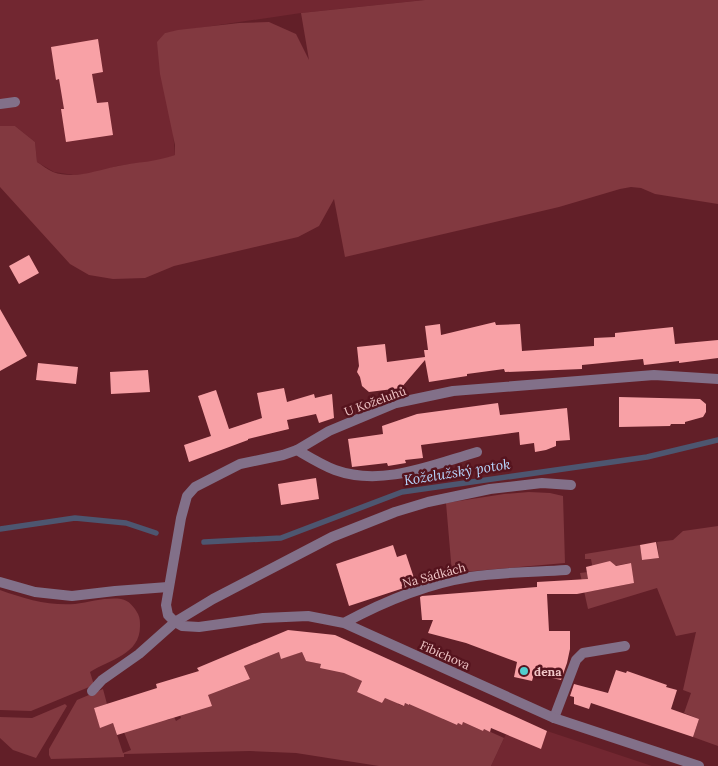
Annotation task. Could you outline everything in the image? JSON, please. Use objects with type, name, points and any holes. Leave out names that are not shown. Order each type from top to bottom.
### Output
[{"type":"street","points":[[0,104],[15,102]]},
{"type":"street","name":"U Koželuhů","points":[[175,622],[168,615],[167,610],[168,587],[187,496],[195,487],[240,464],[283,455],[297,450],[329,431],[396,403],[453,391],[654,376],[718,379]]},
{"type":"street","points":[[297,450],[334,470],[375,477],[402,474],[477,452]]},
{"type":"street","points":[[92,691],[102,680],[139,654],[175,622],[213,599],[318,544],[395,512],[428,502],[490,489],[542,483],[571,486]]},
{"type":"street","name":"Na Sádkách","points":[[344,623],[377,605],[406,594],[452,581],[471,577],[566,570]]},
{"type":"street","points":[[0,582],[35,592],[72,596],[168,587]]},
{"type":"street","name":"Fibichova","points":[[175,622],[182,626],[199,627],[263,618],[308,616],[344,623],[554,718],[678,763],[698,766]]},
{"type":"street","points":[[554,718],[576,660],[583,653],[625,646]]},
{"type":"shaded area","points":[[0,0],[425,0],[301,13],[165,33],[175,155],[163,160],[117,166],[96,173],[74,175],[54,172],[37,162],[35,142],[15,126],[0,126]]},
{"type":"shaded area","points":[[425,0],[718,0],[718,204],[655,194],[641,188],[631,187],[559,207],[345,257],[334,199],[319,226],[298,237],[174,266],[145,278],[113,279],[89,275],[70,264],[0,187],[0,126],[15,126],[35,142],[37,162],[51,171],[61,174],[86,174],[175,155],[175,145],[160,74],[157,42],[165,33],[239,23],[269,22],[296,34],[309,60],[301,13]]},
{"type":"shaded area","points":[[529,492],[563,496],[565,563],[452,573],[446,503]]},
{"type":"shaded area","points":[[718,526],[718,746],[693,737],[699,719],[684,713],[691,693],[683,690],[696,632],[676,636],[657,588],[588,609],[580,573],[588,572],[592,591],[634,583],[630,563],[614,566],[610,561],[593,570],[591,559],[585,559],[585,554],[640,545],[642,560],[659,558],[657,542],[673,540],[683,531]]},
{"type":"shaded area","points":[[0,590],[28,599],[56,604],[75,604],[110,599],[124,600],[135,609],[139,616],[139,636],[129,650],[90,672],[94,685],[31,711],[0,710]]},
{"type":"shaded area","points":[[279,652],[282,658],[302,652],[306,661],[331,666],[362,681],[357,692],[382,703],[386,695],[399,700],[398,704],[403,706],[405,703],[409,705],[410,702],[432,714],[443,716],[443,719],[457,725],[463,722],[504,738],[491,766],[379,766],[296,753],[250,751],[124,754],[124,757],[51,759],[49,755],[49,749],[77,700],[103,689],[107,704],[94,708],[100,727],[113,723],[123,753],[131,750],[120,722],[168,720],[174,717],[176,721],[181,718],[176,702],[227,688],[250,679],[244,666]]},
{"type":"shaded area","points":[[65,704],[67,706],[36,758],[13,750],[0,738],[0,717],[32,718]]},
{"type":"shaded area","points":[[547,731],[652,766],[491,766],[506,734],[541,748]]},
{"type":"building","points":[[98,39],[103,72],[92,74],[97,103],[108,102],[113,135],[66,142],[61,109],[64,109],[59,79],[56,80],[51,47]]},
{"type":"building","points":[[29,255],[39,273],[19,284],[9,266]]},
{"type":"building","points":[[0,309],[27,356],[0,371]]},
{"type":"building","points":[[495,322],[496,325],[520,324],[522,351],[594,346],[594,338],[615,337],[615,333],[673,327],[675,344],[718,340],[718,358],[644,365],[643,359],[582,365],[582,369],[505,372],[504,369],[429,382],[425,360],[401,388],[369,392],[362,386],[357,372],[359,366],[357,347],[385,344],[387,362],[425,357],[424,350],[428,350],[425,326],[440,324],[441,335]]},
{"type":"building","points":[[38,363],[78,367],[76,384],[36,380]]},
{"type":"building","points":[[148,370],[150,392],[111,394],[110,372]]},
{"type":"building","points":[[284,388],[287,402],[314,394],[315,398],[332,394],[334,418],[319,423],[316,414],[287,420],[289,429],[248,439],[189,462],[184,445],[211,436],[198,396],[216,390],[229,429],[262,418],[257,393]]},
{"type":"building","points":[[619,397],[700,399],[706,404],[706,412],[703,417],[685,422],[685,424],[619,427]]},
{"type":"building","points":[[498,403],[500,415],[567,408],[570,440],[556,441],[556,446],[535,452],[534,443],[520,445],[519,432],[421,445],[423,458],[405,460],[406,463],[388,466],[387,463],[352,467],[348,439],[383,434],[382,426],[417,414]]},
{"type":"building","points":[[316,478],[319,499],[281,505],[278,484]]},
{"type":"building","points":[[656,542],[659,558],[642,560],[640,545]]},
{"type":"building","points":[[393,545],[397,557],[406,554],[416,584],[349,606],[336,564]]},
{"type":"building","points":[[610,561],[616,566],[631,563],[634,583],[577,594],[547,594],[549,631],[570,631],[570,649],[561,680],[534,674],[532,681],[514,677],[517,662],[466,643],[428,633],[433,620],[422,620],[420,597],[422,596],[537,587],[537,582],[588,579],[586,567]]},
{"type":"building","points":[[288,630],[335,635],[547,731],[541,749],[491,728],[490,732],[463,722],[462,725],[458,723],[457,725],[409,704],[405,703],[404,706],[385,698],[382,703],[357,692],[362,681],[344,673],[320,668],[321,664],[306,661],[302,652],[281,659],[279,652],[244,666],[250,679],[208,695],[212,706],[117,735],[113,723],[100,728],[94,708],[157,688],[156,684],[199,671],[197,668]]},
{"type":"building","points":[[616,670],[626,673],[627,671],[677,690],[671,709],[699,719],[693,737],[591,703],[589,709],[574,704],[574,697],[570,696],[574,684],[608,693]]},
{"type":"waterway","name":"Koželužský potok","points":[[204,542],[281,538],[402,492],[647,457],[718,440]]},
{"type":"waterway","name":"Koželužský potok","points":[[0,529],[75,518],[126,523],[156,533]]},
{"type":"place","name":"dena","points":[[524,671]]}]
